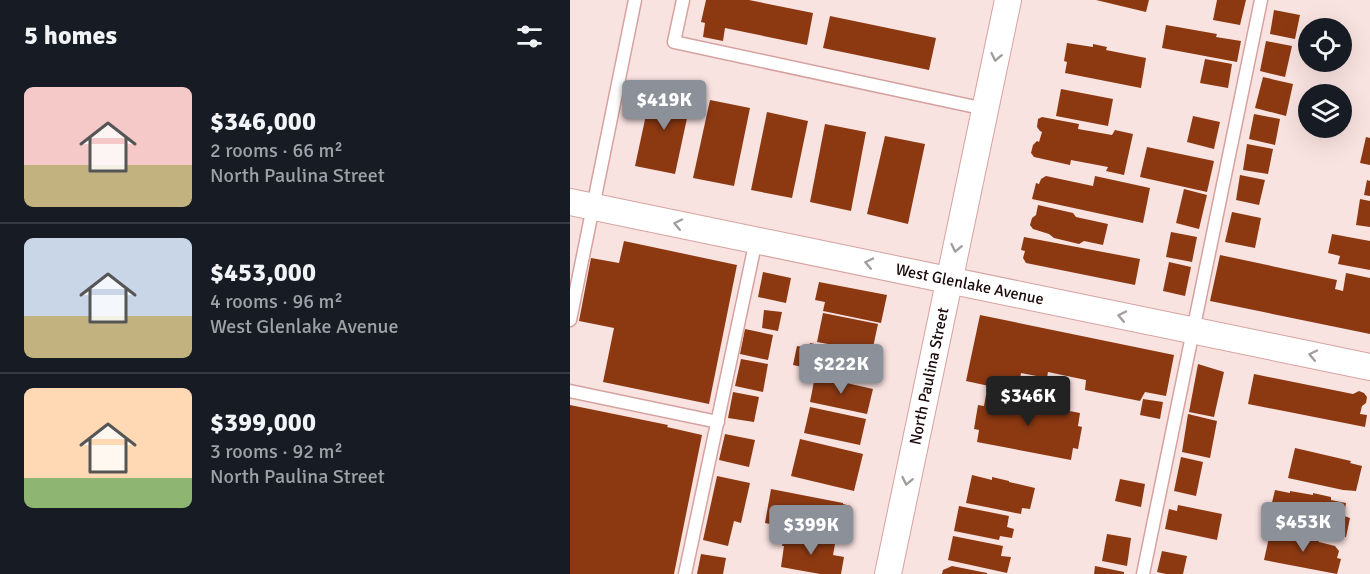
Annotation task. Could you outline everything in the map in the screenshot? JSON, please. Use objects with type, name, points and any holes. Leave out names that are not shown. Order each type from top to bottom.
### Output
[{"type":"street","name":"North Paulina Street","points":[[888,574],[1008,0]]},
{"type":"street","name":"West Glenlake Avenue","points":[[582,204],[1370,367]]},
{"type":"lane","points":[[570,320],[582,204],[636,0]]},
{"type":"lane","points":[[682,0],[674,42],[985,109]]},
{"type":"lane","points":[[1143,574],[1261,0]]},
{"type":"lane","points":[[686,574],[756,240]]},
{"type":"lane","points":[[570,391],[717,422]]},
{"type":"building","points":[[706,0],[749,0],[813,13],[807,45],[725,28],[723,41],[703,37],[705,23],[701,22]]},
{"type":"building","points":[[1096,0],[1149,0],[1146,12]]},
{"type":"building","points":[[1217,0],[1246,0],[1240,25],[1213,20]]},
{"type":"building","points":[[1274,10],[1300,15],[1295,39],[1270,34]]},
{"type":"building","points":[[830,16],[936,38],[929,70],[823,48]]},
{"type":"building","points":[[1166,25],[1217,34],[1216,37],[1241,41],[1237,62],[1162,48]]},
{"type":"building","points":[[1266,41],[1292,46],[1285,77],[1260,71]]},
{"type":"building","points":[[1067,43],[1093,47],[1093,44],[1107,47],[1106,50],[1146,58],[1141,88],[1065,73]]},
{"type":"building","points":[[1205,59],[1232,64],[1228,88],[1200,83]]},
{"type":"building","points":[[1263,77],[1293,84],[1286,116],[1255,108]]},
{"type":"building","points":[[652,87],[692,95],[675,174],[635,166]]},
{"type":"building","points":[[1061,89],[1113,99],[1108,126],[1056,116]]},
{"type":"building","points":[[710,100],[750,108],[734,186],[693,178]]},
{"type":"building","points":[[767,112],[808,121],[792,198],[751,190]]},
{"type":"building","points":[[1254,114],[1280,119],[1275,145],[1249,139]]},
{"type":"building","points":[[1193,116],[1220,122],[1214,149],[1187,142]]},
{"type":"building","points":[[1042,117],[1079,124],[1078,129],[1112,135],[1115,130],[1133,134],[1124,175],[1106,171],[1108,167],[1071,160],[1070,165],[1034,157],[1031,153],[1033,145],[1039,142],[1042,132],[1037,127],[1038,119]]},
{"type":"building","points":[[825,124],[866,132],[851,211],[810,202]]},
{"type":"building","points":[[885,136],[925,144],[908,224],[867,214]]},
{"type":"building","points":[[1366,137],[1370,138],[1370,165],[1360,163]]},
{"type":"building","points":[[1247,144],[1273,149],[1268,174],[1243,170]]},
{"type":"building","points":[[1147,147],[1214,161],[1207,192],[1140,177]]},
{"type":"building","points":[[1240,175],[1265,180],[1259,205],[1236,200]]},
{"type":"building","points":[[1046,176],[1093,186],[1095,176],[1150,188],[1143,223],[1032,199],[1036,183],[1039,184]]},
{"type":"building","points":[[1367,180],[1370,181],[1370,196],[1364,195]]},
{"type":"building","points":[[1184,189],[1207,195],[1199,229],[1176,223]]},
{"type":"building","points":[[1360,199],[1370,201],[1370,227],[1356,225]]},
{"type":"building","points":[[1038,205],[1108,224],[1103,245],[1084,241],[1079,244],[1054,238],[1033,229],[1030,225],[1032,218],[1036,215]]},
{"type":"building","points":[[1232,212],[1261,218],[1255,248],[1225,242]]},
{"type":"building","points":[[1171,232],[1197,237],[1192,262],[1166,257]]},
{"type":"building","points":[[1332,234],[1370,241],[1370,270],[1338,264],[1340,256],[1328,253]]},
{"type":"building","points":[[1024,237],[1140,259],[1135,285],[1026,263],[1023,258],[1025,251],[1021,250]]},
{"type":"building","points":[[624,241],[737,265],[709,404],[603,382],[614,328],[579,321],[591,258],[619,263]]},
{"type":"building","points":[[1220,255],[1337,280],[1335,289],[1343,291],[1346,273],[1370,278],[1370,334],[1210,301]]},
{"type":"building","points":[[1169,262],[1191,267],[1185,296],[1163,291]]},
{"type":"building","points":[[763,272],[791,278],[786,303],[758,297]]},
{"type":"building","points":[[819,282],[887,295],[881,323],[823,311],[825,302],[815,300]]},
{"type":"building","points":[[764,310],[782,312],[778,331],[762,328]]},
{"type":"building","points":[[823,313],[878,324],[872,352],[817,342]]},
{"type":"building","points":[[980,315],[1174,355],[1166,396],[1145,392],[1140,401],[1085,390],[1086,380],[1048,372],[1047,378],[1021,373],[1019,386],[1013,385],[1012,391],[966,381]]},
{"type":"building","points":[[745,329],[773,335],[768,360],[740,354]]},
{"type":"building","points":[[810,343],[875,356],[870,381],[793,365],[797,346],[809,348]]},
{"type":"building","points":[[741,359],[768,364],[763,392],[735,386]]},
{"type":"building","points":[[1198,364],[1224,372],[1214,417],[1189,412]]},
{"type":"building","points":[[1254,374],[1353,394],[1359,391],[1364,393],[1367,397],[1366,403],[1362,406],[1360,414],[1367,415],[1365,427],[1248,404]]},
{"type":"building","points":[[815,376],[873,389],[867,414],[810,402]]},
{"type":"building","points":[[733,392],[759,397],[754,422],[728,418]]},
{"type":"building","points":[[986,395],[1080,413],[1078,426],[1082,427],[1078,449],[1073,448],[1071,460],[977,442],[979,430],[974,429],[978,405],[984,406]]},
{"type":"building","points":[[1143,399],[1163,402],[1160,419],[1140,415]]},
{"type":"building","points":[[570,405],[668,425],[667,427],[702,435],[674,574],[570,574]]},
{"type":"building","points":[[810,407],[866,419],[860,445],[804,433]]},
{"type":"building","points":[[1188,414],[1217,421],[1210,458],[1182,452]]},
{"type":"building","points":[[725,434],[755,440],[749,467],[719,460]]},
{"type":"building","points":[[800,439],[863,454],[854,491],[791,476]]},
{"type":"building","points":[[1295,448],[1351,461],[1350,463],[1362,466],[1356,491],[1288,478]]},
{"type":"building","points":[[1181,457],[1203,462],[1196,496],[1174,491]]},
{"type":"building","points":[[972,475],[992,480],[992,477],[1035,488],[1030,509],[1022,508],[1021,514],[966,503]]},
{"type":"building","points":[[717,476],[750,483],[741,523],[734,521],[728,546],[703,540]]},
{"type":"building","points":[[1120,479],[1145,484],[1141,507],[1115,501]]},
{"type":"building","points":[[771,489],[851,506],[845,539],[765,523]]},
{"type":"building","points":[[1275,490],[1313,495],[1313,493],[1346,503],[1344,516],[1350,518],[1346,537],[1285,523],[1287,514],[1270,511]]},
{"type":"building","points":[[1178,505],[1222,514],[1217,540],[1165,529],[1169,509],[1177,511]]},
{"type":"building","points":[[959,506],[1009,516],[1007,527],[1014,529],[1012,538],[1000,536],[999,540],[954,531]]},
{"type":"building","points":[[1270,533],[1304,540],[1308,537],[1335,546],[1339,551],[1337,558],[1341,559],[1337,574],[1264,560]]},
{"type":"building","points":[[1107,534],[1131,538],[1127,566],[1102,561]]},
{"type":"building","points":[[784,536],[835,544],[833,555],[844,557],[841,574],[820,574],[781,567]]},
{"type":"building","points":[[953,536],[1003,546],[1001,556],[1011,557],[1007,573],[948,560]]},
{"type":"building","points":[[1162,551],[1187,556],[1183,574],[1157,572]]},
{"type":"building","points":[[701,554],[726,558],[723,574],[697,574]]},
{"type":"building","points":[[952,566],[987,574],[942,574],[943,570]]},
{"type":"building","points":[[1095,566],[1124,572],[1124,574],[1094,574]]}]
